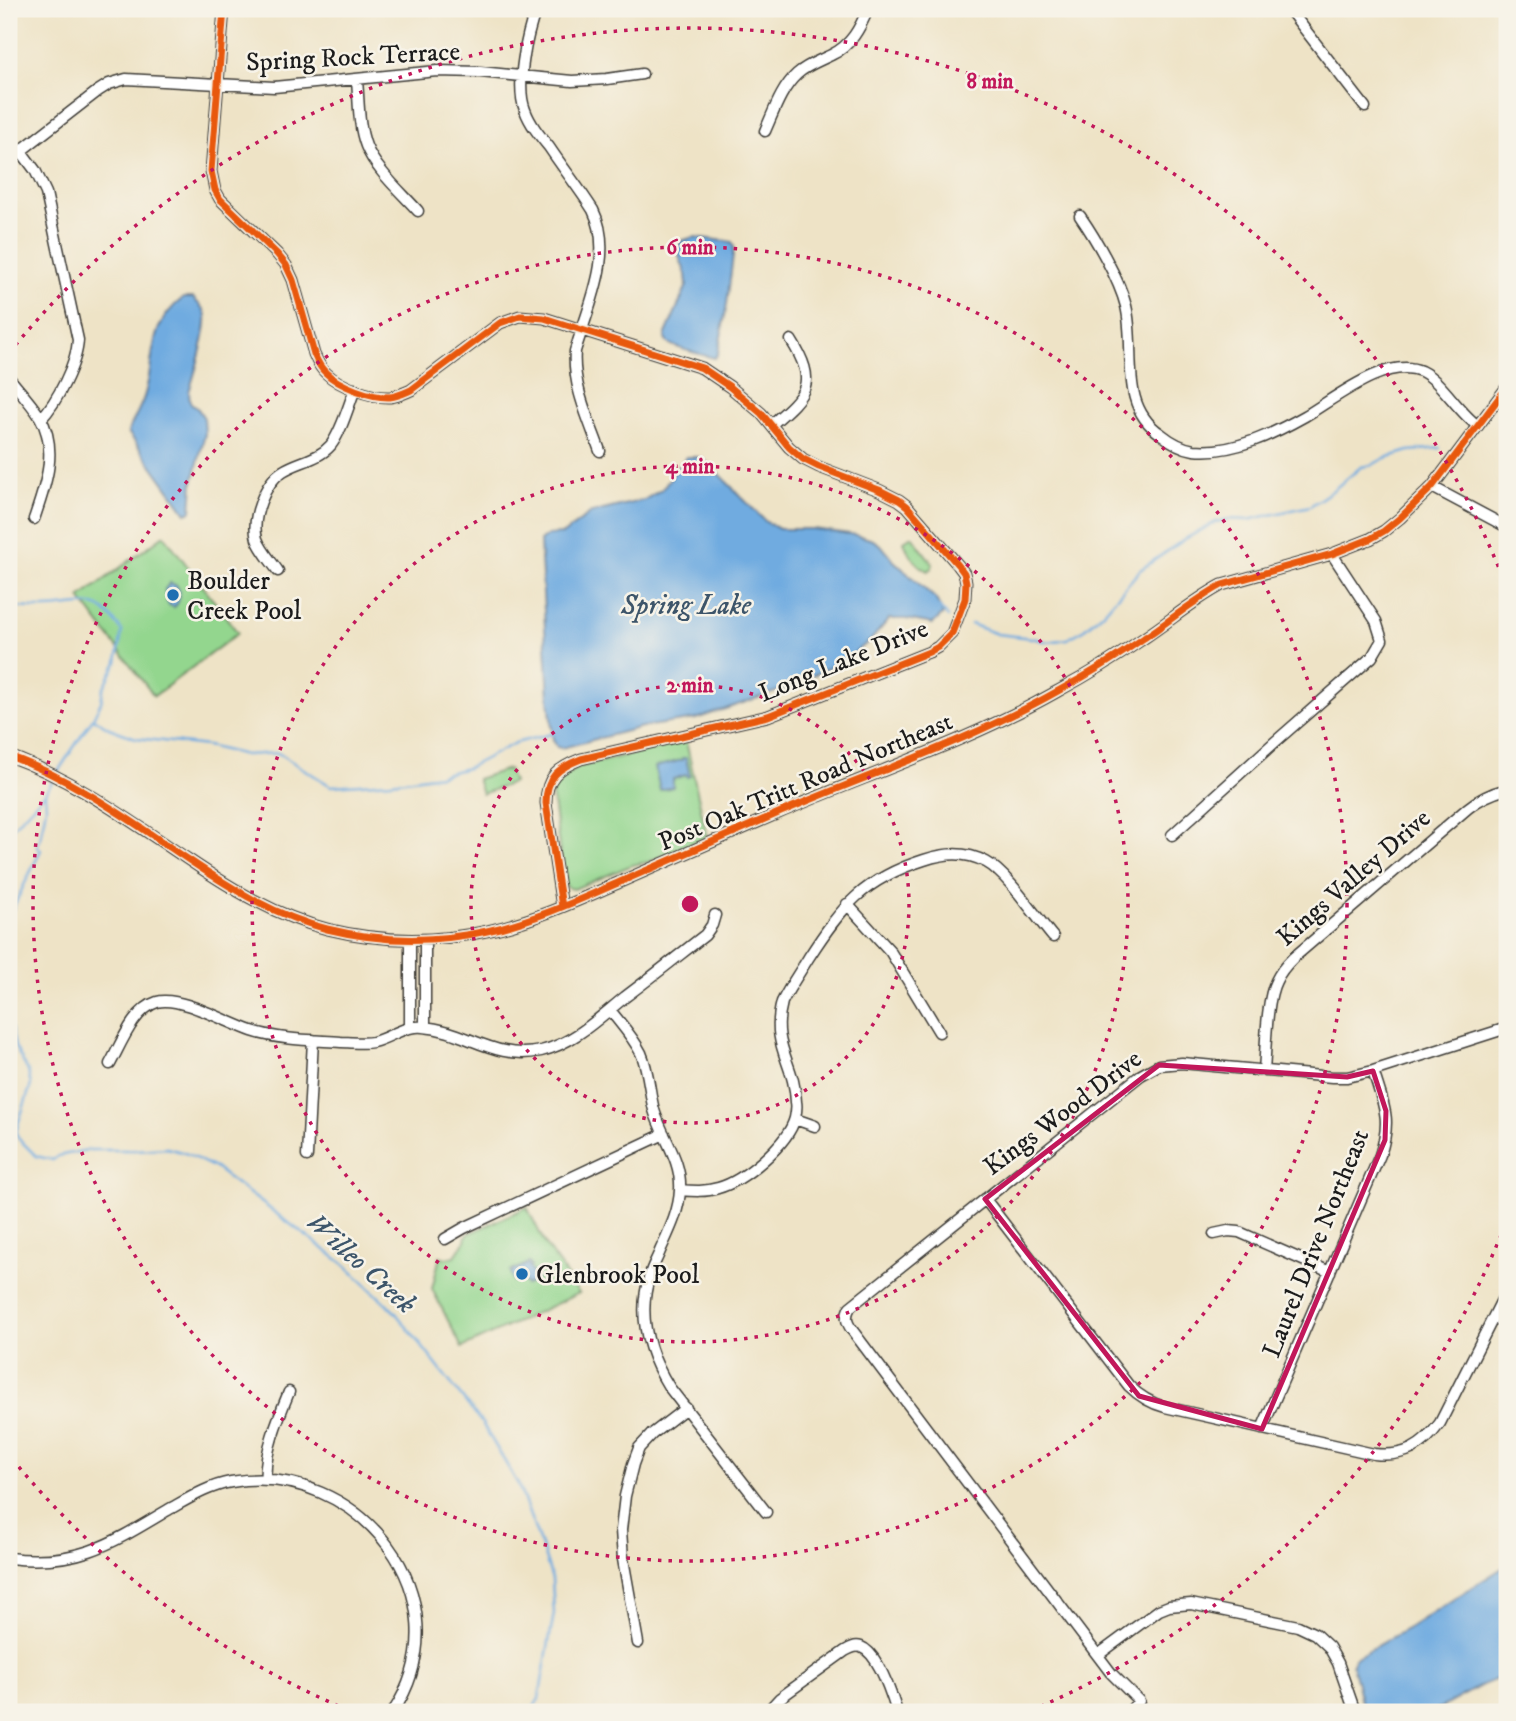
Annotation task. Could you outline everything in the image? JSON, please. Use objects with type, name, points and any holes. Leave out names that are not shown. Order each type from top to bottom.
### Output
[{"type":"street","name":"Long Lake Drive","points":[[223,9],[211,170],[215,190],[226,206],[286,265],[293,280],[314,354],[319,364],[334,380],[355,390],[380,397],[396,396],[419,384],[492,328],[513,317],[535,316],[582,329],[702,368],[721,380],[772,424],[789,447],[803,459],[879,489],[899,500],[964,573],[965,599],[952,633],[929,652],[785,710],[749,721],[581,759],[558,771],[546,789],[546,803],[562,907]]},
{"type":"street","points":[[536,9],[527,37],[522,76],[525,111],[593,209],[601,234],[600,268],[575,351],[575,373],[600,451]]},
{"type":"street","points":[[765,131],[792,79],[804,68],[845,47],[856,33],[868,9]]},
{"type":"street","points":[[1289,9],[1365,107]]},
{"type":"street","name":"Spring Rock Terrace","points":[[9,160],[98,91],[118,80],[274,87],[452,71],[581,81],[642,74]]},
{"type":"street","points":[[357,80],[362,132],[367,149],[380,169],[418,211]]},
{"type":"street","points":[[20,150],[35,170],[46,193],[78,340],[75,361],[52,405],[41,419]]},
{"type":"street","points":[[1080,216],[1092,232],[1126,306],[1132,390],[1138,409],[1155,430],[1182,447],[1211,450],[1247,442],[1297,420],[1363,380],[1386,371],[1408,368],[1432,378],[1465,416],[1478,426]]},
{"type":"street","points":[[772,424],[794,405],[805,385],[805,365],[791,340]]},
{"type":"street","points":[[9,377],[41,419],[47,439],[49,468],[34,519]]},
{"type":"street","name":"Post Oak Tritt Road Northeast","points":[[10,756],[78,789],[225,884],[301,921],[372,937],[410,940],[468,935],[498,929],[562,907],[1010,717],[1106,663],[1222,585],[1332,554],[1370,539],[1400,518],[1432,487],[1507,387]]},
{"type":"street","points":[[278,571],[261,546],[256,531],[265,491],[282,471],[315,457],[331,444],[355,390]]},
{"type":"street","points":[[1432,487],[1507,527]]},
{"type":"street","points":[[1172,835],[1388,642],[1332,554]]},
{"type":"street","name":"Kings Valley Drive","points":[[1264,1071],[1271,996],[1282,970],[1479,799],[1507,789]]},
{"type":"street","points":[[680,1191],[715,1189],[739,1179],[778,1147],[795,1119],[796,1102],[780,1042],[779,1013],[787,992],[820,940],[847,904],[867,887],[895,871],[936,856],[957,853],[976,858],[992,866],[1007,881],[1053,937]]},
{"type":"street","points":[[847,904],[890,951],[939,1032]]},
{"type":"street","points":[[110,1064],[143,1009],[155,1002],[168,1000],[188,1005],[252,1031],[285,1038],[372,1042],[410,1027],[425,1027],[496,1050],[523,1053],[545,1050],[576,1035],[705,935],[715,915]]},
{"type":"street","points":[[410,940],[410,1027]]},
{"type":"street","points":[[425,940],[425,1027]]},
{"type":"street","points":[[610,1010],[640,1052],[655,1112],[677,1164],[680,1191],[675,1217],[650,1273],[646,1291],[644,1314],[652,1353],[669,1387],[766,1512]]},
{"type":"street","name":"Kings Wood Drive","points":[[847,1314],[855,1301],[1141,1075],[1160,1065],[1182,1063],[1346,1077],[1373,1071],[1507,1028]]},
{"type":"street","points":[[307,1156],[313,1041]]},
{"type":"street","name":"Laurel Drive Northeast","points":[[1262,1429],[1385,1140],[1388,1125],[1386,1111],[1373,1071]]},
{"type":"street","points":[[795,1119],[816,1126]]},
{"type":"street","points":[[446,1239],[664,1134]]},
{"type":"street","points":[[985,1199],[1139,1396],[1150,1403],[1165,1407],[1374,1454],[1396,1454],[1421,1444],[1430,1437],[1440,1423],[1507,1290]]},
{"type":"street","points":[[1214,1234],[1239,1232],[1330,1272]]},
{"type":"street","points":[[833,1312],[847,1314],[847,1322],[852,1330],[1098,1655],[1122,1686],[1139,1701],[1129,1712]]},
{"type":"street","points":[[266,1480],[272,1438],[289,1392]]},
{"type":"street","points":[[638,1643],[623,1559],[621,1530],[625,1496],[639,1448],[652,1434],[686,1408]]},
{"type":"street","points":[[9,1558],[60,1559],[91,1552],[206,1489],[233,1481],[266,1480],[305,1486],[323,1493],[343,1504],[374,1529],[400,1563],[408,1581],[417,1619],[416,1658],[404,1694],[393,1712]]},
{"type":"street","points":[[1098,1655],[1159,1610],[1180,1604],[1298,1626],[1323,1640],[1334,1654],[1355,1712]]},
{"type":"street","points":[[767,1712],[780,1699],[860,1642],[889,1685],[897,1712]]},
{"type":"highlighted area","points":[[1159,1065],[1347,1077],[1373,1071],[1386,1111],[1385,1140],[1262,1429],[1139,1396],[985,1199]]},
{"type":"green space","points":[[164,535],[238,633],[154,696],[80,598]]},
{"type":"green space","points":[[912,536],[932,563],[932,568],[928,571],[916,563],[907,550],[904,541]]},
{"type":"green space","points":[[686,741],[707,837],[574,889],[564,884],[552,794],[561,779],[578,767]]},
{"type":"green space","points":[[508,769],[513,783],[482,794],[477,779]]},
{"type":"green space","points":[[527,1207],[546,1246],[579,1293],[462,1348],[432,1289],[440,1256],[455,1256],[470,1233]]},
{"type":"water","points":[[694,237],[732,242],[734,247],[727,304],[715,358],[669,344],[665,339],[687,285],[678,248],[681,241]]},
{"type":"water","points":[[183,298],[193,298],[206,316],[203,342],[189,392],[190,402],[204,418],[205,434],[193,482],[191,511],[186,513],[128,432],[144,397],[157,332],[171,309]]},
{"type":"water","name":"Spring Lake","points":[[686,457],[698,457],[709,464],[766,522],[779,529],[813,529],[873,540],[936,599],[943,614],[933,624],[889,619],[871,640],[845,660],[787,688],[696,719],[642,727],[562,748],[557,747],[553,740],[549,698],[540,541],[548,535],[563,534],[591,513],[644,500],[662,489]]},
{"type":"water","name":"Boulder Creek Pool","points":[[170,583],[177,586],[179,592],[179,600],[174,607],[169,605],[165,594]]},
{"type":"water","points":[[686,758],[690,776],[673,779],[673,787],[660,790],[655,767]]},
{"type":"water","name":"Glenbrook Pool","points":[[529,1263],[537,1280],[526,1285],[522,1278],[514,1282],[510,1272]]},
{"type":"water","points":[[1507,1565],[1507,1675],[1482,1685],[1433,1712],[1367,1712],[1362,1705],[1352,1664],[1355,1658],[1410,1627]]},
{"type":"waterway","points":[[971,624],[997,634],[1048,642],[1067,639],[1082,631],[1104,612],[1140,570],[1185,539],[1216,522],[1230,519],[1248,520],[1310,506],[1361,467],[1409,451],[1440,448]]},
{"type":"waterway","name":"Willeo Creek","points":[[9,609],[96,606],[107,613],[122,631],[117,662],[103,689],[101,702],[57,773]]},
{"type":"waterway","points":[[937,607],[948,617]]},
{"type":"waterway","points":[[93,718],[109,728],[136,738],[207,746],[245,755],[278,753],[331,786],[440,775],[467,768],[515,743],[555,733]]},
{"type":"waterway","name":"Willeo Creek","points":[[9,924],[11,912],[41,850],[37,846],[46,807],[45,793],[54,779]]},
{"type":"waterway","points":[[9,831],[45,793]]},
{"type":"waterway","name":"Willeo Creek","points":[[9,1020],[15,1047],[28,1071],[31,1085],[16,1133],[36,1156],[53,1160],[58,1156],[87,1150],[167,1148],[185,1153],[215,1168],[344,1264],[395,1312],[482,1423],[518,1484],[552,1579],[554,1613],[539,1699],[530,1712]]},
{"type":"waterway","points":[[1233,1712],[1278,1706],[1349,1708]]},
{"type":"cycle path","points":[[224,9],[211,171],[215,190],[220,199],[286,265],[293,280],[314,354],[322,369],[332,378],[365,393],[383,397],[396,396],[411,390],[500,323],[520,316],[544,318],[702,368],[761,413],[789,447],[803,459],[879,490],[907,506],[964,573],[965,599],[952,633],[929,652],[768,716],[581,759],[560,770],[548,786],[546,803],[562,907]]},
{"type":"cycle path","points":[[9,756],[79,789],[205,871],[290,917],[327,929],[387,939],[447,938],[504,927],[571,903],[989,726],[1091,672],[1222,585],[1332,554],[1370,539],[1400,518],[1432,487],[1507,387]]},
{"type":"place","name":"Boulder Creek Pool","points":[[173,595]]},
{"type":"place","name":"Glenbrook Pool","points":[[522,1274]]}]
